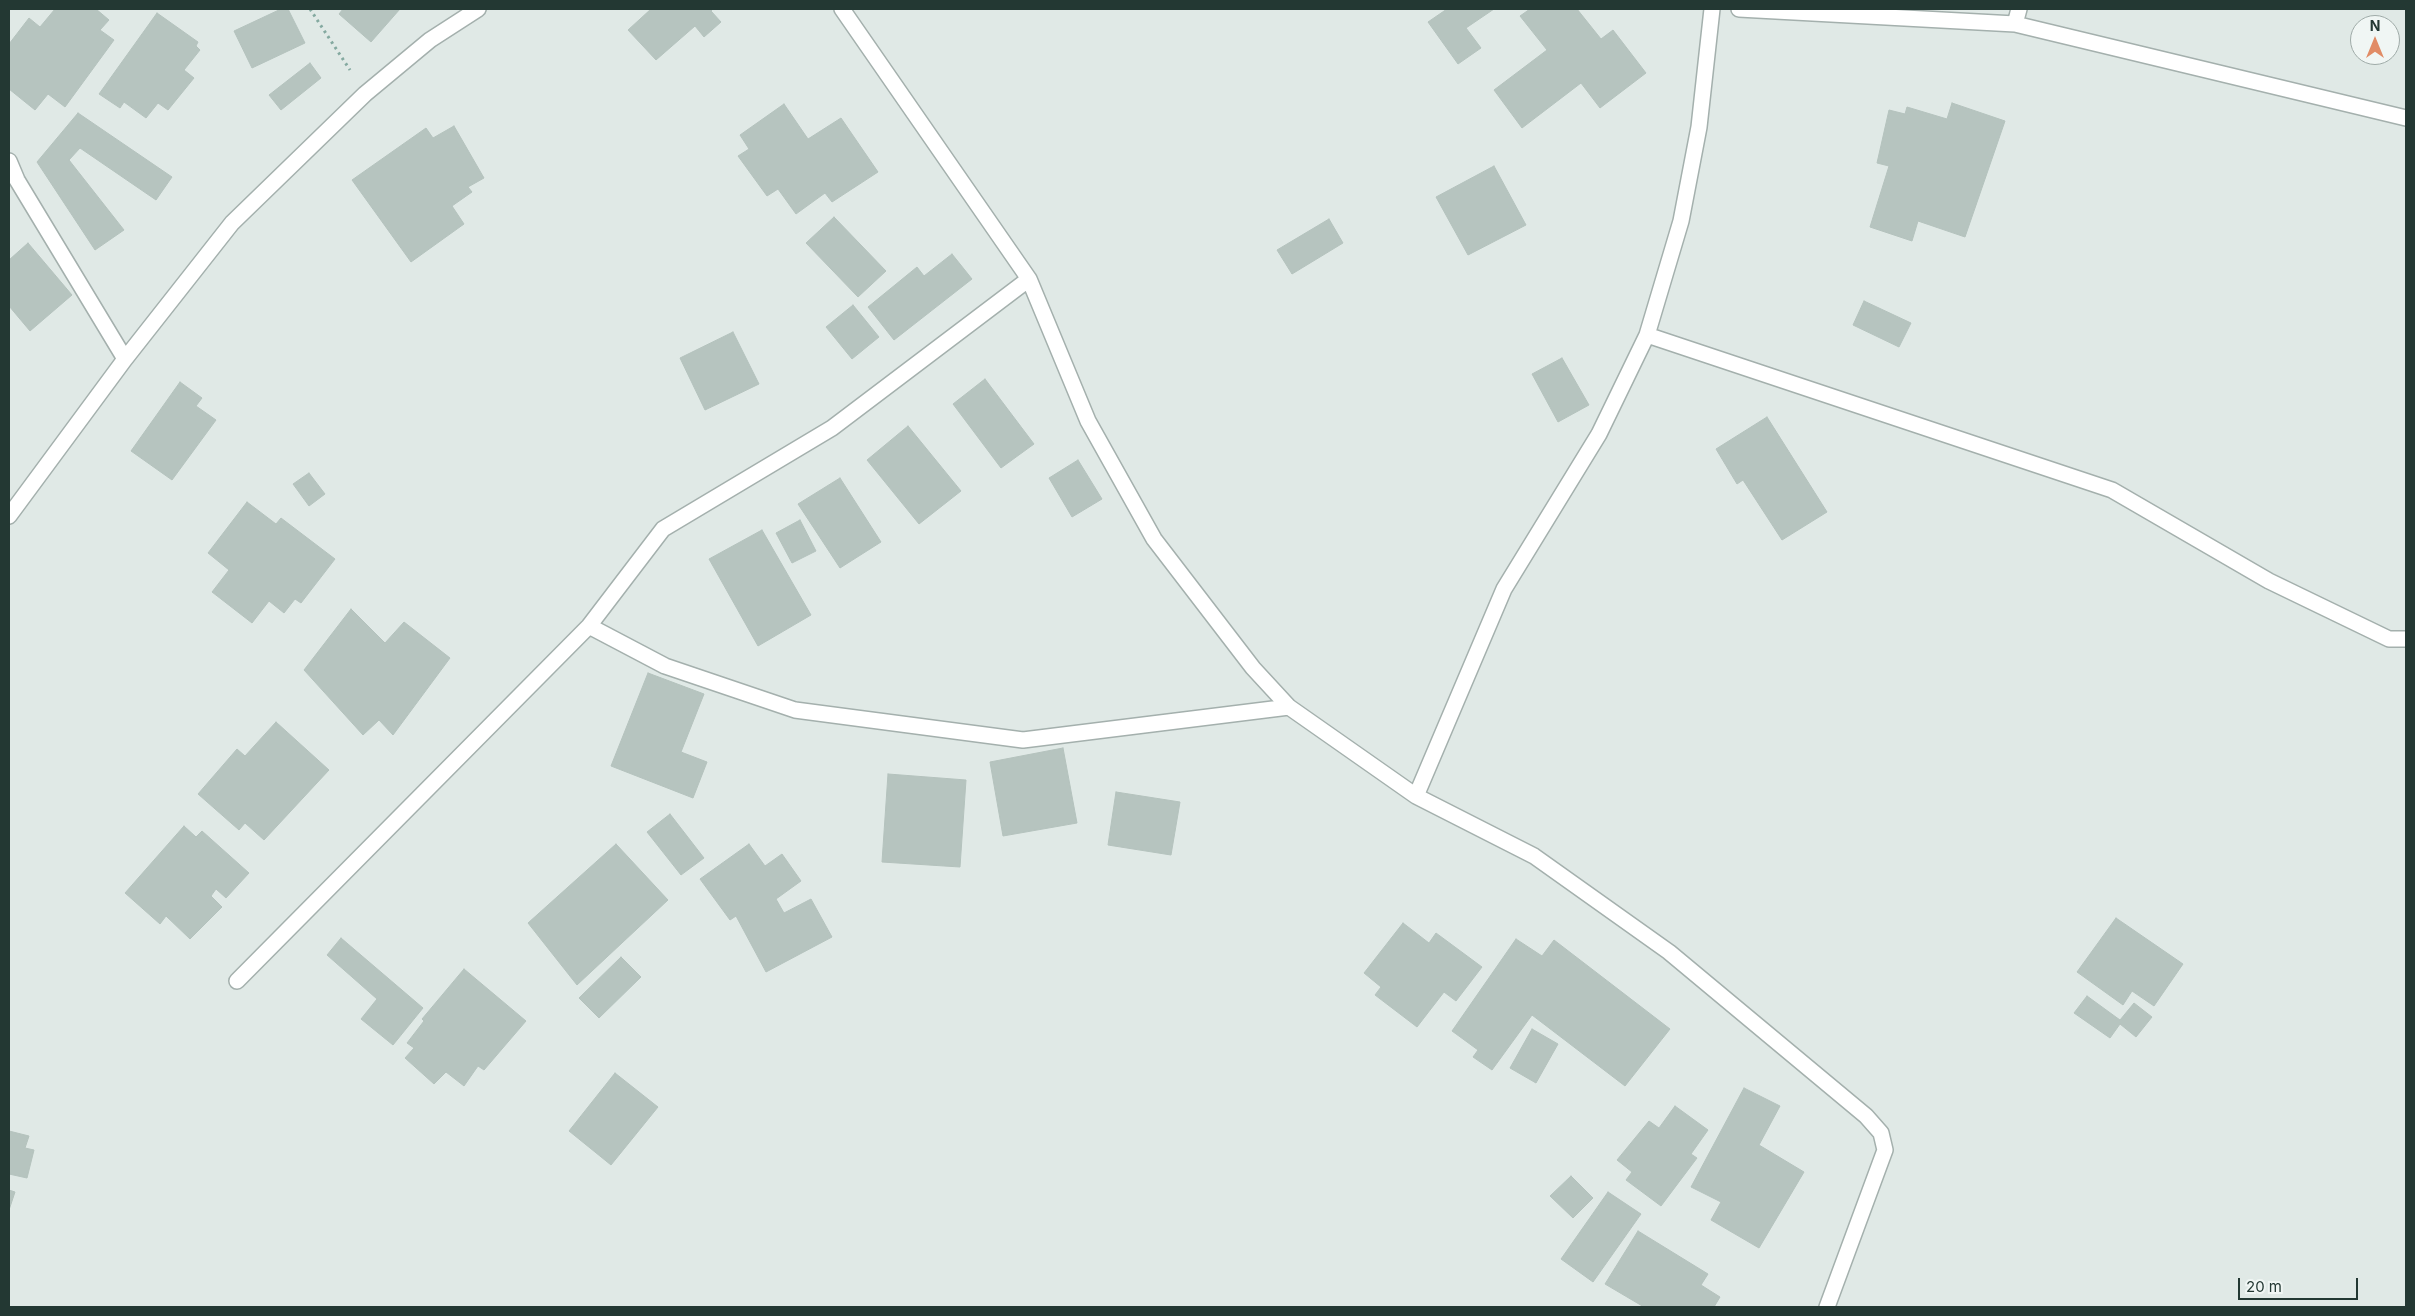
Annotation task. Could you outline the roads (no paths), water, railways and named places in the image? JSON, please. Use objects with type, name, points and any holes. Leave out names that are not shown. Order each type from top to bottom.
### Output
[{"type":"street","points":[[9,516],[125,359],[232,223],[365,94],[430,40],[478,9]]},
{"type":"street","points":[[842,9],[1029,279],[1088,421],[1154,540],[1254,668],[1289,707],[1416,796],[1534,856],[1669,952],[1866,1116],[1881,1133],[1885,1150],[1827,1307]]},
{"type":"street","points":[[1416,796],[1504,589],[1599,434],[1647,334],[1681,221],[1699,127],[1712,9]]},
{"type":"street","points":[[1739,9],[2015,24],[2406,118]]},
{"type":"street","points":[[2015,24],[2019,9]]},
{"type":"street","points":[[9,162],[17,180],[125,359]]},
{"type":"street","points":[[237,981],[590,626],[663,529],[832,428],[1029,279]]},
{"type":"street","points":[[1647,334],[2112,490],[2269,581],[2388,639],[2406,639]]},
{"type":"street","points":[[590,626],[665,666],[795,710],[1023,740],[1289,707]]}]
